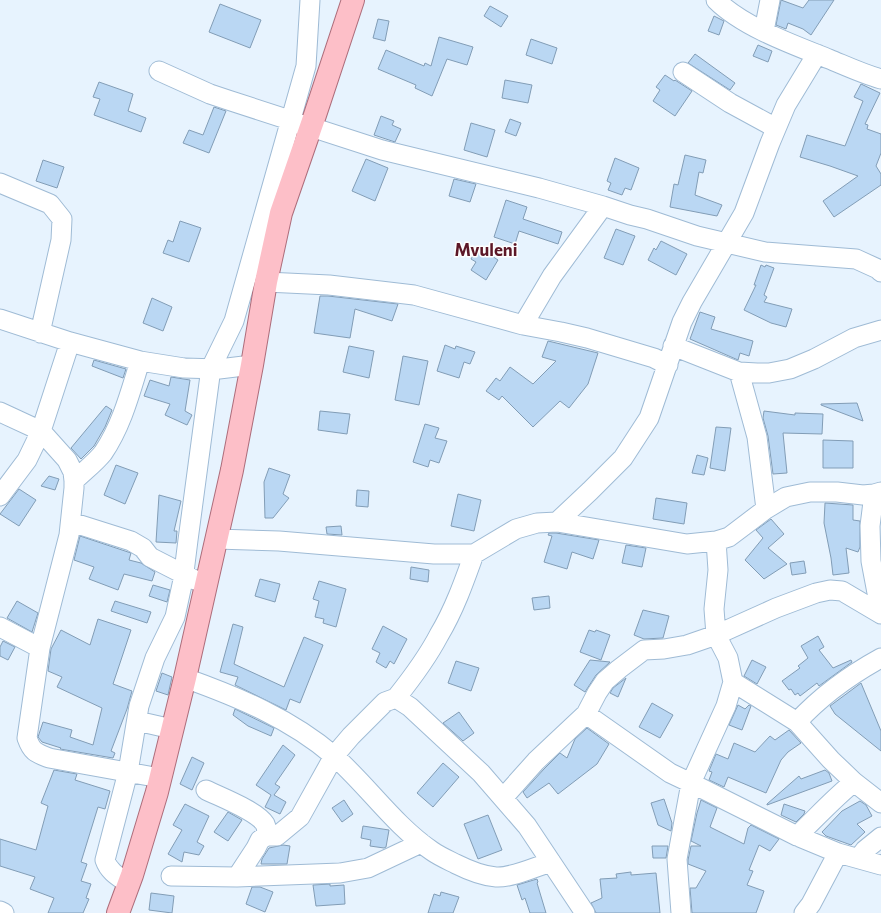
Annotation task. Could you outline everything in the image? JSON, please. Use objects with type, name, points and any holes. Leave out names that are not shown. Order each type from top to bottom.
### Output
[{"type":"main road","points":[[118,913],[129,884],[160,778],[185,678],[232,470],[266,282],[275,206],[315,115],[352,0]]},
{"type":"street","points":[[129,884],[107,867],[105,860],[128,772],[140,706],[155,658],[175,617],[184,574],[211,368],[234,321],[275,206],[290,121],[306,66],[310,0]]},
{"type":"street","points":[[716,0],[738,17],[764,31],[881,79]]},
{"type":"street","points":[[764,31],[770,0]]},
{"type":"street","points":[[557,522],[622,458],[649,418],[668,365],[673,346],[692,302],[726,243],[738,226],[786,105],[817,54]]},
{"type":"street","points":[[159,71],[211,94],[382,150],[492,176],[603,206],[630,216],[647,219],[697,236],[765,252],[856,259],[878,269],[881,272]]},
{"type":"street","points":[[683,72],[730,103],[776,128]]},
{"type":"street","points":[[0,183],[50,204],[62,219],[61,240],[40,333]]},
{"type":"street","points":[[523,325],[552,276],[603,206]]},
{"type":"street","points":[[266,282],[329,285],[414,295],[523,325],[588,338],[654,358],[668,365]]},
{"type":"street","points":[[0,319],[40,333],[140,361],[184,368],[252,365]]},
{"type":"street","points":[[673,346],[739,372],[757,373],[790,369],[814,359],[854,338],[881,330]]},
{"type":"street","points":[[1,494],[27,460],[41,431],[70,342]]},
{"type":"street","points":[[74,481],[102,454],[118,426],[129,398],[140,361]]},
{"type":"street","points":[[739,372],[757,437],[766,509]]},
{"type":"street","points":[[0,412],[41,431],[67,460],[73,472],[74,481],[69,535],[40,648],[27,738],[30,747],[36,753],[50,758],[160,778]]},
{"type":"street","points":[[216,539],[279,541],[434,554],[474,554],[516,529],[538,523],[557,522],[687,544],[716,541],[729,537],[766,509],[786,497],[810,492],[837,492],[863,495],[878,493],[870,526],[871,561],[881,614]]},
{"type":"street","points":[[71,522],[131,541],[138,545],[150,557],[206,585]]},
{"type":"street","points":[[681,913],[677,859],[692,783],[726,706],[733,682],[728,658],[716,635],[714,609],[718,570],[716,541]]},
{"type":"street","points":[[237,877],[260,840],[266,836],[277,836],[300,817],[334,756],[351,736],[385,702],[396,698],[423,662],[440,635],[461,589],[474,554]]},
{"type":"street","points":[[503,798],[536,761],[586,714],[605,681],[644,650],[664,649],[716,635],[776,608],[816,593],[830,590],[842,591],[881,614]]},
{"type":"street","points":[[0,627],[40,648]]},
{"type":"street","points":[[797,722],[828,692],[881,658]]},
{"type":"street","points":[[185,678],[258,708],[297,729],[334,756],[394,820],[421,844],[433,852],[467,869],[496,877],[508,876],[551,862]]},
{"type":"street","points":[[733,682],[797,722],[820,748],[854,782],[881,804]]},
{"type":"street","points":[[396,698],[410,707],[481,773],[528,826],[585,913]]},
{"type":"street","points":[[586,714],[670,774],[692,783],[797,836],[838,853],[881,865]]},
{"type":"street","points":[[137,721],[172,729]]},
{"type":"street","points":[[797,836],[854,782]]},
{"type":"street","points":[[206,790],[240,806],[258,818],[265,824],[267,831],[266,836]]},
{"type":"street","points":[[859,858],[865,850],[881,837]]},
{"type":"street","points":[[171,876],[237,877],[340,873],[368,868],[421,844]]},
{"type":"street","points":[[804,913],[811,904],[838,853]]},
{"type":"street","points":[[0,911],[4,913]]},
{"type":"building","points":[[781,0],[803,8],[809,0],[834,0],[811,35],[803,29],[788,23],[786,29],[776,25]]},
{"type":"building","points":[[220,4],[261,20],[250,48],[209,32]]},
{"type":"building","points":[[490,6],[508,16],[501,27],[484,16]]},
{"type":"building","points":[[714,16],[724,21],[719,35],[708,31]]},
{"type":"building","points":[[378,19],[389,21],[385,41],[373,38]]},
{"type":"building","points":[[439,37],[473,47],[467,65],[447,59],[432,96],[415,88],[416,85],[378,69],[386,50],[424,66],[425,63],[431,66]]},
{"type":"building","points":[[531,39],[557,48],[552,64],[526,55]]},
{"type":"building","points":[[758,45],[772,51],[768,62],[753,56]]},
{"type":"building","points":[[695,54],[735,83],[730,90],[688,63]]},
{"type":"building","points":[[665,75],[692,91],[675,116],[653,101],[660,90],[656,87]]},
{"type":"building","points":[[505,80],[532,85],[528,103],[502,98]]},
{"type":"building","points":[[99,82],[133,94],[128,111],[146,118],[141,132],[94,115],[100,99],[93,97]]},
{"type":"building","points":[[861,84],[880,93],[865,124],[868,125],[867,129],[881,134],[881,153],[876,166],[881,174],[881,185],[834,217],[823,201],[858,176],[800,157],[807,135],[845,146],[863,101],[854,97]]},
{"type":"building","points":[[214,107],[226,111],[209,153],[183,143],[189,130],[203,135]]},
{"type":"building","points":[[381,116],[394,121],[392,125],[401,129],[395,142],[374,135]]},
{"type":"building","points":[[510,119],[521,123],[516,136],[505,132]]},
{"type":"building","points":[[471,123],[495,130],[487,157],[464,150]]},
{"type":"building","points":[[685,155],[706,160],[703,173],[699,172],[695,195],[722,205],[717,216],[670,207],[674,184],[678,185]]},
{"type":"building","points":[[615,158],[639,168],[631,190],[625,188],[622,195],[608,190],[611,183],[607,181]]},
{"type":"building","points":[[366,159],[388,168],[375,201],[352,191]]},
{"type":"building","points":[[43,160],[64,167],[57,188],[36,181]]},
{"type":"building","points":[[454,179],[476,184],[470,202],[449,196]]},
{"type":"building","points":[[506,200],[527,207],[523,219],[562,232],[558,244],[519,231],[515,244],[494,237]]},
{"type":"building","points":[[180,221],[201,228],[189,262],[163,253],[168,240],[173,242]]},
{"type":"building","points":[[616,229],[635,236],[623,265],[604,258]]},
{"type":"building","points":[[661,241],[687,254],[676,275],[648,260],[654,248],[656,250]]},
{"type":"building","points":[[478,247],[498,260],[486,280],[471,270],[476,262],[471,259]]},
{"type":"building","points":[[761,265],[774,268],[764,295],[767,297],[764,302],[792,309],[786,327],[771,323],[744,310],[756,285],[754,285]]},
{"type":"building","points":[[320,296],[398,304],[392,321],[355,309],[350,338],[314,333]]},
{"type":"building","points":[[152,298],[172,307],[163,331],[143,323]]},
{"type":"building","points":[[700,312],[715,317],[711,329],[753,341],[749,356],[740,353],[738,360],[690,339]]},
{"type":"building","points":[[548,341],[598,353],[588,384],[569,408],[560,401],[533,427],[502,396],[499,400],[486,391],[496,378],[500,381],[510,367],[533,384],[556,361],[542,357]]},
{"type":"building","points":[[445,345],[455,349],[456,346],[475,352],[470,364],[464,362],[459,378],[437,371]]},
{"type":"building","points":[[349,346],[374,351],[369,378],[343,372]]},
{"type":"building","points":[[403,356],[428,361],[419,405],[395,400]]},
{"type":"building","points":[[94,360],[126,369],[123,378],[92,366]]},
{"type":"building","points":[[171,377],[190,380],[185,411],[192,415],[187,425],[165,415],[170,404],[144,396],[150,380],[169,386]]},
{"type":"building","points":[[857,403],[863,421],[821,405],[821,404]]},
{"type":"building","points":[[106,406],[112,410],[105,427],[94,446],[81,459],[71,448]]},
{"type":"building","points":[[320,411],[350,414],[347,434],[318,430]]},
{"type":"building","points":[[764,411],[795,415],[795,413],[823,414],[822,434],[783,433],[787,473],[773,474],[768,436],[763,418]]},
{"type":"building","points":[[425,424],[439,428],[435,438],[447,441],[439,463],[430,460],[428,467],[413,462]]},
{"type":"building","points":[[716,427],[731,428],[725,471],[710,468]]},
{"type":"building","points":[[823,440],[853,441],[853,468],[823,468]]},
{"type":"building","points":[[697,455],[708,458],[704,475],[692,473]]},
{"type":"building","points":[[116,465],[138,473],[125,504],[104,495]]},
{"type":"building","points":[[269,468],[290,475],[283,494],[289,498],[273,518],[265,518],[264,482]]},
{"type":"building","points":[[49,476],[59,479],[55,490],[41,486]]},
{"type":"building","points":[[19,489],[36,500],[19,526],[0,514]]},
{"type":"building","points":[[357,490],[369,491],[368,507],[356,506]]},
{"type":"building","points":[[458,494],[481,500],[474,531],[451,526]]},
{"type":"building","points":[[159,495],[181,501],[174,531],[177,531],[176,543],[156,542]]},
{"type":"building","points":[[656,498],[687,503],[684,524],[653,519]]},
{"type":"building","points":[[825,503],[853,505],[853,520],[860,521],[860,547],[858,552],[846,548],[849,573],[833,575],[824,523]]},
{"type":"building","points":[[771,519],[784,534],[768,548],[787,564],[764,579],[745,560],[763,538],[756,530]]},
{"type":"building","points":[[341,526],[342,535],[327,534],[326,527]]},
{"type":"building","points":[[549,533],[599,540],[593,559],[572,552],[567,569],[544,562],[552,536],[548,535]]},
{"type":"building","points":[[80,536],[131,553],[129,560],[141,563],[155,572],[152,581],[124,574],[118,590],[89,579],[94,567],[74,560]]},
{"type":"building","points":[[626,545],[646,548],[642,567],[622,563]]},
{"type":"building","points":[[804,561],[806,573],[792,575],[790,563]]},
{"type":"building","points":[[411,567],[429,570],[428,582],[410,579]]},
{"type":"building","points":[[260,579],[280,584],[275,602],[255,596]]},
{"type":"building","points":[[319,581],[346,589],[336,627],[323,623],[324,619],[315,617],[319,601],[313,599]]},
{"type":"building","points":[[153,585],[170,590],[167,602],[149,596]]},
{"type":"building","points":[[549,596],[550,608],[534,610],[532,598]]},
{"type":"building","points":[[17,601],[38,613],[32,632],[7,618]]},
{"type":"building","points":[[115,601],[151,612],[147,623],[111,611]]},
{"type":"building","points":[[643,610],[669,616],[663,638],[644,639],[634,635]]},
{"type":"building","points":[[98,619],[131,630],[113,684],[132,691],[127,709],[111,751],[115,753],[113,758],[60,749],[61,748],[42,742],[38,737],[43,722],[72,730],[70,737],[93,745],[102,708],[57,687],[62,677],[48,671],[51,649],[61,630],[90,645]]},
{"type":"building","points":[[233,624],[243,627],[234,664],[284,687],[304,637],[323,645],[300,703],[290,699],[286,710],[235,685],[238,677],[220,672]]},
{"type":"building","points":[[383,626],[407,639],[394,664],[390,661],[386,668],[376,662],[380,653],[372,649]]},
{"type":"building","points":[[589,630],[595,632],[596,630],[610,635],[601,660],[580,652]]},
{"type":"building","points":[[818,636],[824,647],[819,650],[833,668],[851,660],[852,662],[819,686],[817,683],[800,696],[798,693],[795,695],[782,681],[800,668],[798,666],[808,658],[801,646]]},
{"type":"building","points":[[3,641],[15,647],[8,660],[0,656],[0,647]]},
{"type":"building","points":[[590,660],[610,662],[596,675],[585,692],[574,685]]},
{"type":"building","points":[[752,660],[766,667],[757,684],[744,676]]},
{"type":"building","points":[[456,661],[479,668],[471,691],[448,683]]},
{"type":"building","points":[[162,673],[172,677],[168,695],[156,691]]},
{"type":"building","points":[[626,678],[618,697],[610,693],[613,688]]},
{"type":"building","points":[[861,683],[881,731],[881,751],[835,714],[830,706]]},
{"type":"building","points":[[652,703],[673,715],[660,738],[639,727]]},
{"type":"building","points":[[738,705],[745,709],[749,705],[751,706],[742,730],[729,725]]},
{"type":"building","points":[[235,709],[274,728],[271,736],[248,726],[233,715]]},
{"type":"building","points":[[459,712],[474,733],[463,741],[443,723]]},
{"type":"building","points":[[587,728],[609,744],[597,764],[558,794],[549,783],[527,798],[523,792],[560,753],[567,758],[575,739]]},
{"type":"building","points":[[789,730],[801,743],[788,752],[781,760],[766,793],[728,777],[724,787],[709,780],[712,772],[709,771],[716,754],[728,759],[734,743],[755,752],[770,736],[775,740]]},
{"type":"building","points":[[283,745],[295,755],[275,784],[280,787],[274,795],[286,802],[280,814],[265,807],[271,795],[256,785]]},
{"type":"building","points":[[192,757],[204,763],[192,790],[180,784]]},
{"type":"building","points":[[443,763],[459,777],[433,807],[417,793]]},
{"type":"building","points":[[54,770],[77,774],[75,780],[110,791],[105,809],[98,807],[81,862],[87,864],[81,881],[91,884],[86,898],[89,899],[83,913],[48,913],[54,898],[30,889],[35,877],[0,866],[0,839],[36,850],[48,806],[41,803]]},
{"type":"building","points":[[825,770],[829,773],[832,781],[767,805],[799,776],[801,779]]},
{"type":"building","points":[[664,799],[672,823],[671,831],[658,825],[651,803]]},
{"type":"building","points":[[344,800],[353,814],[342,822],[332,808]]},
{"type":"building","points":[[701,800],[717,808],[710,827],[744,844],[748,828],[751,825],[779,839],[770,851],[759,845],[749,870],[753,871],[747,885],[764,891],[756,913],[692,913],[690,888],[696,888],[706,871],[688,864],[691,846],[701,846],[691,841]]},
{"type":"building","points":[[860,801],[866,805],[872,816],[857,824],[865,832],[851,845],[826,836],[822,832],[842,811]]},
{"type":"building","points":[[185,804],[209,816],[197,842],[204,846],[199,855],[184,852],[182,862],[168,854],[182,830],[173,825]]},
{"type":"building","points":[[784,804],[805,811],[804,814],[796,822],[781,815]]},
{"type":"building","points":[[228,812],[242,820],[228,841],[214,832]]},
{"type":"building","points":[[488,815],[502,850],[478,859],[464,824]]},
{"type":"building","points":[[363,826],[389,830],[386,847],[370,846],[371,840],[361,838]]},
{"type":"building","points":[[283,845],[290,846],[287,864],[261,864],[262,859],[269,848]]},
{"type":"building","points":[[652,846],[668,846],[666,858],[653,858]]},
{"type":"building","points":[[631,872],[631,875],[656,873],[660,913],[596,913],[591,903],[602,898],[600,879],[617,878],[616,874]]},
{"type":"building","points":[[537,879],[546,913],[530,913],[525,898],[522,900],[517,885]]},
{"type":"building","points":[[330,884],[330,886],[344,885],[345,904],[316,906],[313,885]]},
{"type":"building","points":[[252,887],[260,887],[273,892],[265,912],[246,904]]},
{"type":"building","points":[[441,892],[459,897],[453,913],[428,913],[434,894],[440,896]]},
{"type":"building","points":[[151,893],[174,896],[172,913],[149,910]]},
{"type":"district","name":"Mvuleni","points":[[486,249]]}]
